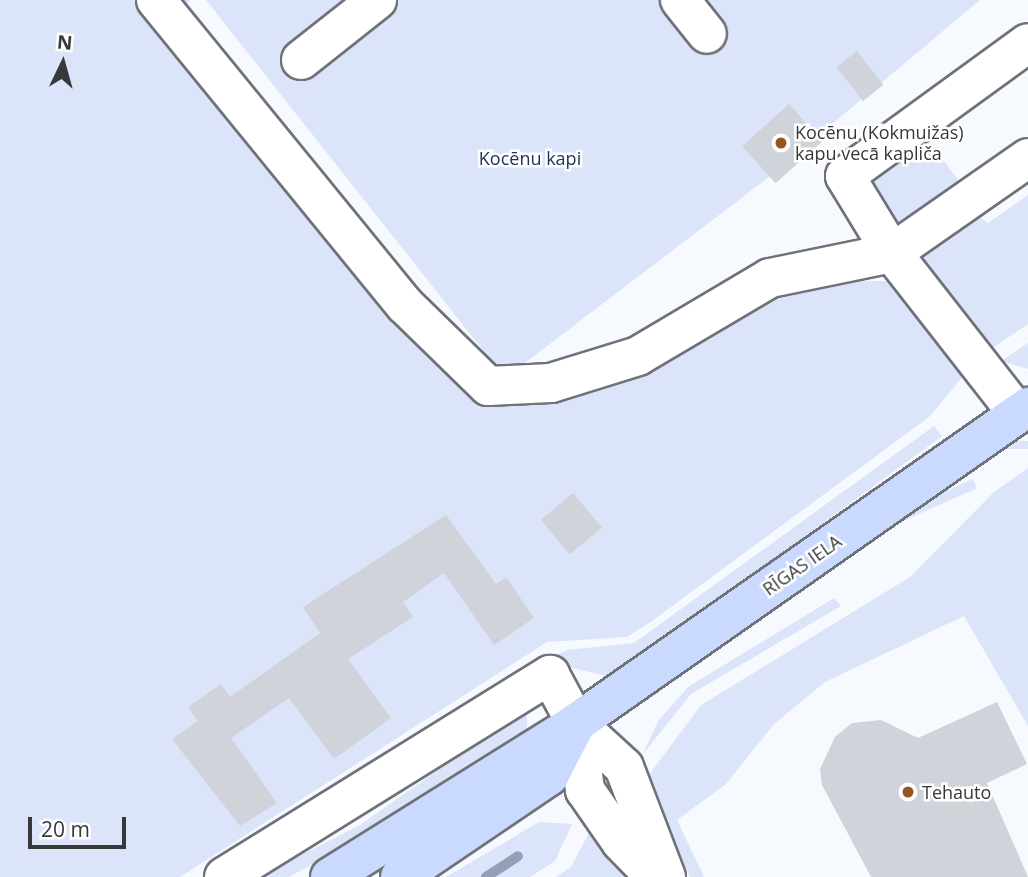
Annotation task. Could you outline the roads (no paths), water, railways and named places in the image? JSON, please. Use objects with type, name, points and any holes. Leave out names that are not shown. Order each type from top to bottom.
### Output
[{"type":"main road","name":"RĪGAS IELA","points":[[330,877],[576,723],[1023,410]]},
{"type":"main road","name":"RĪGAS IELA","points":[[400,877],[549,776],[576,723]]},
{"type":"street","points":[[156,0],[405,305],[488,386],[551,383],[638,356],[770,278],[892,253],[1028,158]]},
{"type":"street","points":[[301,60],[377,0]]},
{"type":"street","points":[[680,0],[707,34]]},
{"type":"street","points":[[1023,410],[892,253],[845,176],[1028,43]]},
{"type":"street","points":[[224,877],[550,675],[576,723],[624,767],[666,877]]},
{"type":"street","points":[[576,723],[585,790],[621,842],[655,877]]},
{"type":"waterway","points":[[486,877],[518,856]]},
{"type":"place","name":"Kocēnu (Kokmuižas) kapu vecā kapliča","points":[[781,143]]},
{"type":"place","name":"Tehauto","points":[[908,792]]},
{"type":"park label","name":"Kocēnu kapi","points":[[530,158]]}]
